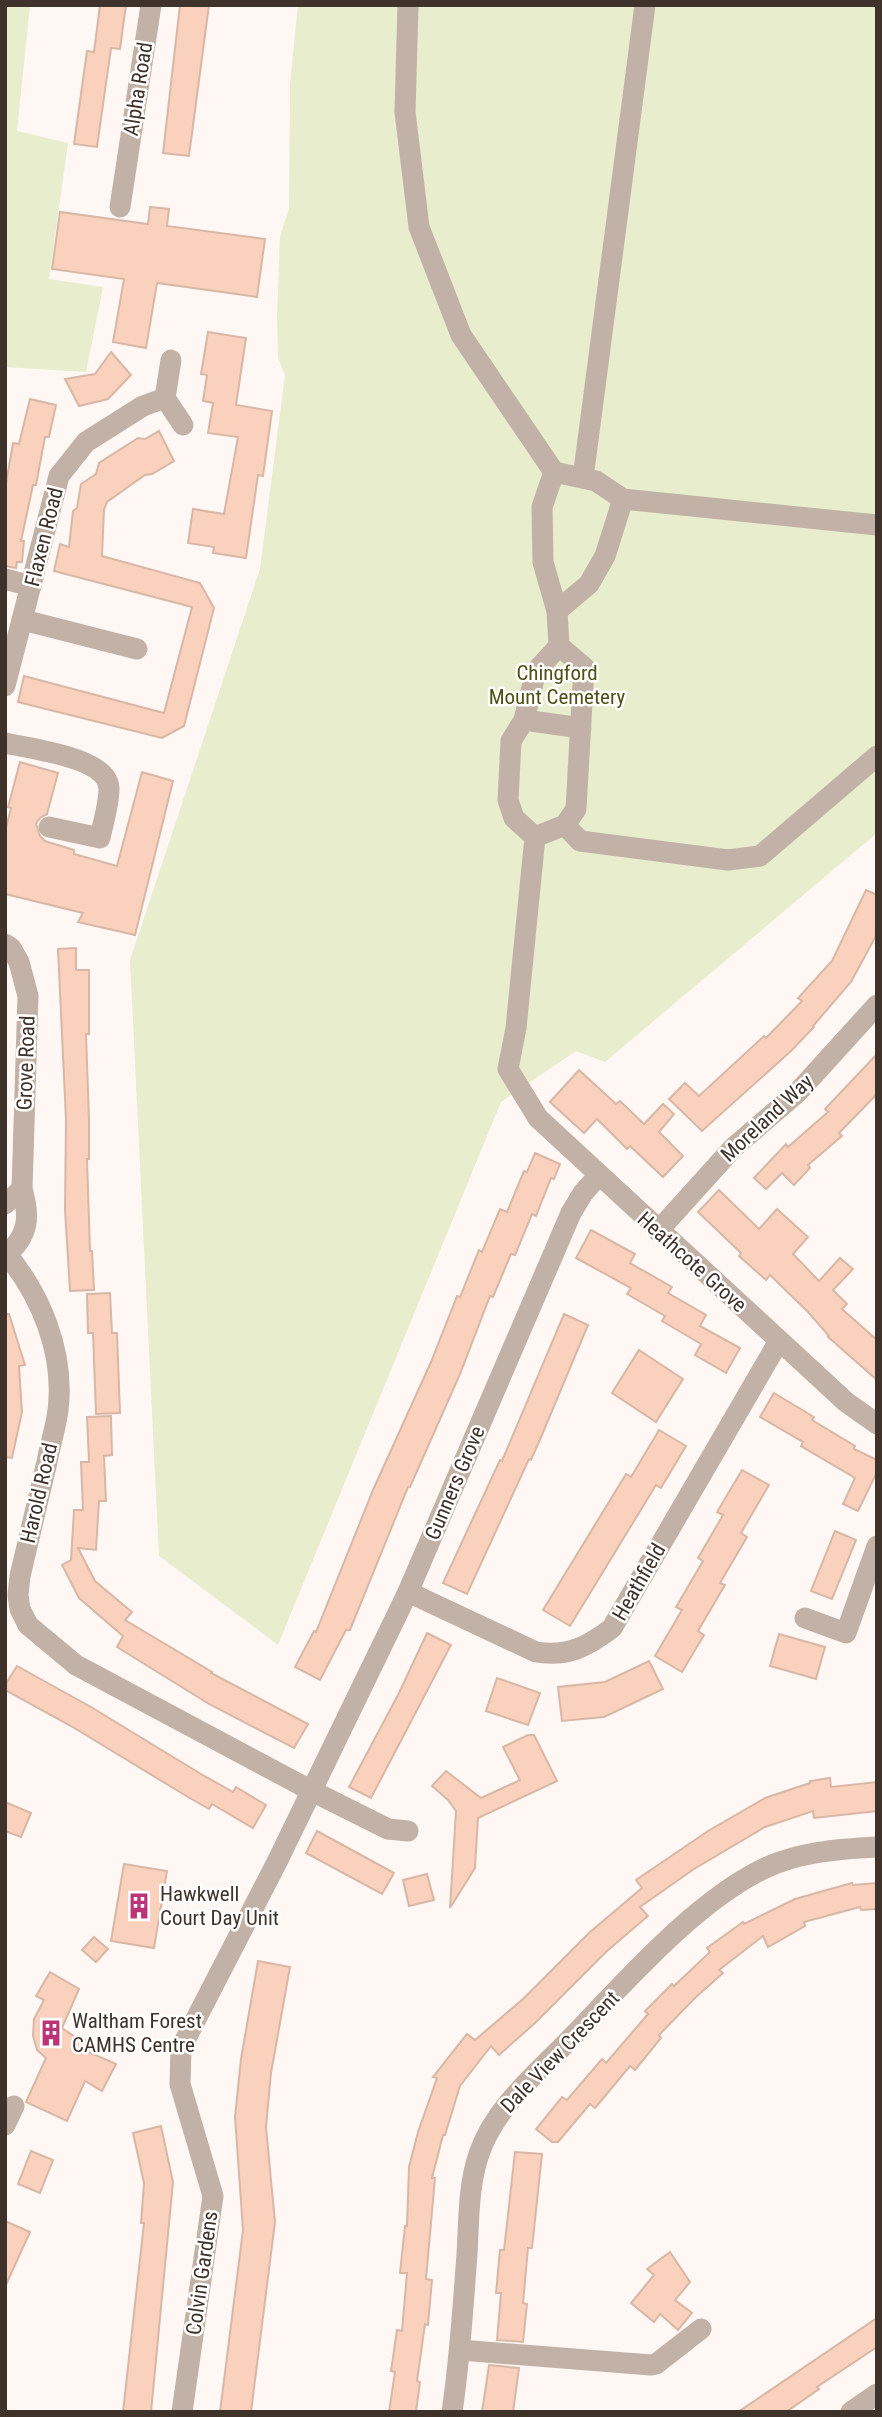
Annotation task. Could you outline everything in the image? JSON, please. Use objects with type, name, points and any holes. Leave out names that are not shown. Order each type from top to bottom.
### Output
[{"type":"street","name":"Alpha Road","points":[[120,207],[151,5]]},
{"type":"street","points":[[408,5],[405,112],[419,227],[461,335],[554,472],[596,481],[623,499],[877,525]]},
{"type":"street","points":[[583,478],[645,5]]},
{"type":"street","points":[[172,360],[165,398],[183,425]]},
{"type":"street","name":"Flaxen Road","points":[[5,686],[59,476],[86,442],[143,406],[165,398]]},
{"type":"street","points":[[554,472],[542,507],[543,562],[557,611],[559,646],[536,671],[524,720],[511,741],[508,800],[514,818],[535,837],[565,825],[576,809],[584,667],[559,646]]},
{"type":"street","points":[[557,611],[589,584],[605,556],[623,499]]},
{"type":"street","points":[[5,579],[31,586]]},
{"type":"street","points":[[23,620],[137,649]]},
{"type":"street","points":[[524,720],[580,728]]},
{"type":"street","points":[[5,743],[89,763],[103,772],[109,787],[100,838],[49,827]]},
{"type":"street","points":[[565,825],[580,841],[728,860],[760,856],[877,756]]},
{"type":"street","name":"Heathcote Grove","points":[[535,837],[516,1028],[508,1069],[538,1118],[657,1231],[846,1402],[877,1424]]},
{"type":"street","name":"Grove Road","points":[[5,944],[11,948],[19,962],[28,996],[22,1189],[28,1210],[27,1229],[18,1245],[6,1253]]},
{"type":"street","name":"Moreland Way","points":[[657,1231],[733,1148],[798,1092],[877,1005]]},
{"type":"street","name":"Gunners Grove","points":[[312,1791],[408,1592],[571,1213],[598,1175]]},
{"type":"street","points":[[5,1204],[22,1189]]},
{"type":"street","name":"Harold Road","points":[[6,1253],[32,1287],[43,1310],[53,1346],[58,1381],[58,1410],[20,1576],[20,1609],[28,1625],[76,1665],[388,1829],[408,1830]]},
{"type":"street","name":"Heathfield","points":[[408,1592],[536,1652],[554,1655],[594,1642],[612,1628],[779,1341]]},
{"type":"street","points":[[805,1618],[846,1633],[877,1546]]},
{"type":"street","name":"Colvin Gardens","points":[[182,2412],[213,2196],[180,2084],[181,2048],[312,1791]]},
{"type":"street","name":"Dale View Crescent","points":[[452,2412],[460,2350],[472,2186],[487,2132],[502,2110],[657,1952],[700,1911],[728,1889],[789,1859],[811,1853],[877,1847]]},
{"type":"street","points":[[460,2350],[651,2365],[656,2364],[701,2329]]},
{"type":"street","points":[[851,2412],[877,2394]]},
{"type":"green space","points":[[5,5],[30,5],[17,131],[68,143],[49,279],[103,287],[86,372],[5,367]]},
{"type":"green space","name":"Chingford Mount Cemetery","points":[[298,5],[877,5],[877,833],[605,1062],[576,1051],[501,1102],[278,1645],[159,1556],[130,960],[260,569],[285,375],[278,358],[277,316],[280,237],[289,208],[290,84]]},
{"type":"building","points":[[100,5],[126,5],[120,49],[111,48],[97,147],[74,144],[87,51],[94,52]]},
{"type":"building","points":[[180,5],[209,5],[189,156],[163,153]]},
{"type":"building","points":[[150,207],[169,209],[167,226],[265,239],[257,297],[157,283],[146,348],[113,342],[124,279],[52,269],[60,212],[148,224]]},
{"type":"building","points":[[208,332],[246,338],[236,405],[272,411],[263,476],[258,475],[246,558],[213,553],[214,547],[188,543],[193,509],[224,514],[238,437],[208,433],[213,403],[203,401],[207,375],[201,374]]},
{"type":"building","points":[[111,352],[131,375],[108,399],[79,406],[65,379],[95,374]]},
{"type":"building","points":[[30,399],[56,405],[49,437],[45,437],[36,485],[33,485],[21,541],[24,541],[22,562],[17,562],[16,568],[5,566],[5,489],[13,443],[19,444]]},
{"type":"building","points":[[159,431],[174,461],[152,474],[145,475],[107,502],[104,510],[102,556],[200,583],[214,608],[184,726],[162,738],[18,702],[24,676],[164,713],[192,607],[54,571],[60,544],[69,547],[73,511],[77,508],[81,484],[96,474],[99,463],[138,438],[145,439]]},
{"type":"building","points":[[20,762],[58,773],[47,814],[36,824],[40,836],[45,841],[74,850],[74,854],[117,866],[142,772],[173,781],[135,935],[78,922],[83,913],[5,894],[5,832],[11,808],[8,807]]},
{"type":"building","points":[[866,890],[877,895],[877,934],[851,982],[791,1051],[702,1131],[669,1099],[685,1083],[699,1096],[764,1036],[766,1038],[802,1001],[798,998],[832,961]]},
{"type":"building","points":[[76,948],[76,970],[89,970],[89,1034],[86,1034],[89,1119],[87,1159],[94,1290],[70,1291],[65,1210],[66,1120],[58,949]]},
{"type":"building","points":[[877,1054],[877,1094],[839,1133],[842,1136],[808,1165],[810,1168],[794,1185],[782,1173],[766,1189],[754,1178],[786,1144],[788,1147],[828,1112],[825,1109]]},
{"type":"building","points":[[579,1070],[616,1104],[620,1101],[644,1124],[663,1104],[674,1114],[659,1132],[683,1156],[663,1177],[630,1146],[627,1149],[597,1119],[584,1133],[550,1102]]},
{"type":"building","points":[[535,1153],[560,1164],[554,1179],[551,1178],[536,1216],[532,1214],[515,1255],[511,1254],[493,1297],[490,1296],[460,1374],[408,1487],[350,1630],[346,1630],[320,1680],[295,1667],[314,1631],[316,1632],[373,1490],[431,1362],[457,1296],[460,1297],[479,1250],[482,1252],[500,1209],[507,1212],[524,1171],[527,1172]]},
{"type":"building","points":[[719,1190],[759,1229],[777,1209],[808,1237],[793,1254],[819,1281],[840,1258],[853,1269],[833,1290],[847,1304],[842,1309],[877,1340],[877,1380],[828,1337],[808,1312],[770,1275],[766,1280],[739,1256],[741,1253],[698,1212]]},
{"type":"building","points":[[591,1230],[635,1254],[630,1263],[672,1287],[668,1293],[706,1315],[700,1326],[740,1348],[726,1373],[695,1355],[701,1344],[662,1321],[665,1316],[627,1294],[631,1288],[576,1258]]},
{"type":"building","points":[[110,1293],[112,1333],[117,1333],[120,1413],[96,1414],[93,1333],[88,1333],[87,1294]]},
{"type":"building","points":[[5,1314],[9,1314],[25,1365],[19,1366],[22,1412],[12,1458],[5,1457]]},
{"type":"building","points":[[564,1314],[588,1325],[531,1460],[529,1459],[467,1594],[443,1583],[500,1460],[502,1461]]},
{"type":"building","points":[[639,1350],[683,1379],[656,1422],[612,1393]]},
{"type":"building","points":[[774,1393],[814,1417],[812,1420],[855,1446],[854,1449],[877,1460],[877,1472],[858,1511],[843,1504],[855,1478],[801,1446],[803,1442],[760,1417]]},
{"type":"building","points":[[111,1416],[112,1455],[104,1456],[106,1501],[99,1501],[96,1550],[78,1548],[95,1581],[132,1612],[125,1620],[211,1673],[308,1724],[294,1748],[209,1704],[117,1647],[123,1636],[79,1598],[62,1565],[71,1560],[74,1510],[83,1510],[81,1462],[89,1462],[87,1417]]},
{"type":"building","points":[[659,1430],[686,1446],[661,1488],[656,1485],[570,1626],[543,1610],[626,1474],[631,1477]]},
{"type":"building","points":[[742,1470],[769,1485],[741,1533],[747,1537],[720,1583],[725,1585],[698,1631],[704,1635],[682,1672],[655,1656],[682,1610],[676,1607],[703,1561],[698,1558],[723,1515],[717,1512]]},
{"type":"building","points":[[835,1531],[856,1540],[832,1599],[811,1591]]},
{"type":"building","points":[[427,1633],[451,1645],[371,1798],[349,1787],[398,1695]]},
{"type":"building","points":[[779,1634],[825,1647],[816,1679],[770,1666]]},
{"type":"building","points":[[649,1661],[663,1689],[604,1717],[562,1721],[558,1687],[605,1682]]},
{"type":"building","points":[[17,1666],[233,1792],[236,1787],[266,1805],[253,1828],[212,1804],[209,1809],[71,1726],[5,1690],[5,1685]]},
{"type":"building","points":[[497,1678],[540,1693],[528,1725],[486,1711]]},
{"type":"building","points":[[528,1735],[534,1735],[557,1781],[478,1818],[475,1868],[450,1908],[456,1811],[432,1786],[446,1771],[481,1798],[520,1780],[503,1747]]},
{"type":"building","points":[[830,1778],[831,1787],[877,1782],[877,1811],[814,1818],[813,1811],[765,1827],[694,1869],[640,1907],[648,1916],[607,1951],[499,2055],[491,2046],[460,2086],[432,2178],[435,2178],[426,2279],[432,2280],[428,2325],[425,2324],[417,2381],[420,2382],[416,2412],[389,2412],[395,2372],[391,2371],[397,2330],[402,2331],[407,2273],[400,2273],[407,2226],[409,2167],[437,2078],[433,2077],[467,2034],[475,2040],[523,1999],[590,1932],[642,1888],[636,1880],[708,1831],[765,1798],[810,1781]]},
{"type":"building","points":[[5,1802],[31,1813],[21,1837],[5,1831]]},
{"type":"building","points":[[317,1831],[394,1873],[382,1894],[306,1853]]},
{"type":"building","name":"Hawkwell Court Day Unit","points":[[124,1864],[167,1871],[154,1948],[111,1941]]},
{"type":"building","points":[[427,1874],[434,1900],[409,1906],[403,1880]]},
{"type":"building","points":[[852,1883],[877,1883],[877,1909],[861,1910],[860,1907],[804,1922],[805,1926],[768,1947],[763,1936],[719,1970],[723,1973],[659,2035],[661,2038],[635,2070],[630,2066],[595,2108],[590,2104],[558,2142],[552,2142],[536,2129],[562,2097],[567,2100],[602,2059],[606,2063],[648,2014],[645,2011],[710,1952],[707,1948],[743,1922],[744,1924],[795,1899]]},
{"type":"building","points":[[94,1937],[108,1949],[96,1962],[82,1950]]},
{"type":"building","points":[[258,1961],[290,1967],[271,2073],[266,2127],[275,2222],[251,2412],[220,2412],[243,2230],[235,2117],[241,2059]]},
{"type":"building","name":"Waltham Forest CAMHS Centre","points":[[50,1972],[79,1989],[62,2028],[75,2037],[87,2040],[84,2050],[116,2064],[102,2091],[85,2081],[67,2121],[26,2102],[46,2058],[37,2050],[33,2036],[34,2019],[44,2000],[36,1996]]},
{"type":"building","points":[[161,2126],[173,2182],[151,2412],[123,2412],[144,2223],[141,2223],[144,2183],[133,2133]]},
{"type":"building","points":[[31,2151],[53,2160],[40,2193],[18,2184]]},
{"type":"building","points":[[515,2152],[542,2154],[532,2248],[528,2248],[523,2342],[497,2340],[501,2293],[496,2293],[500,2250],[504,2250]]},
{"type":"building","points":[[5,2221],[30,2232],[5,2287]]},
{"type":"building","points":[[670,2252],[690,2282],[675,2300],[692,2313],[678,2330],[660,2314],[654,2322],[631,2303],[654,2275],[647,2269]]},
{"type":"building","points":[[877,2318],[877,2347],[817,2387],[819,2389],[786,2412],[738,2412]]},
{"type":"building","points":[[489,2365],[519,2368],[513,2412],[482,2412]]},
{"type":"place","name":"Hawkwell Court Day Unit","points":[[139,1906]]},
{"type":"place","name":"Waltham Forest CAMHS Centre","points":[[51,2033]]}]
